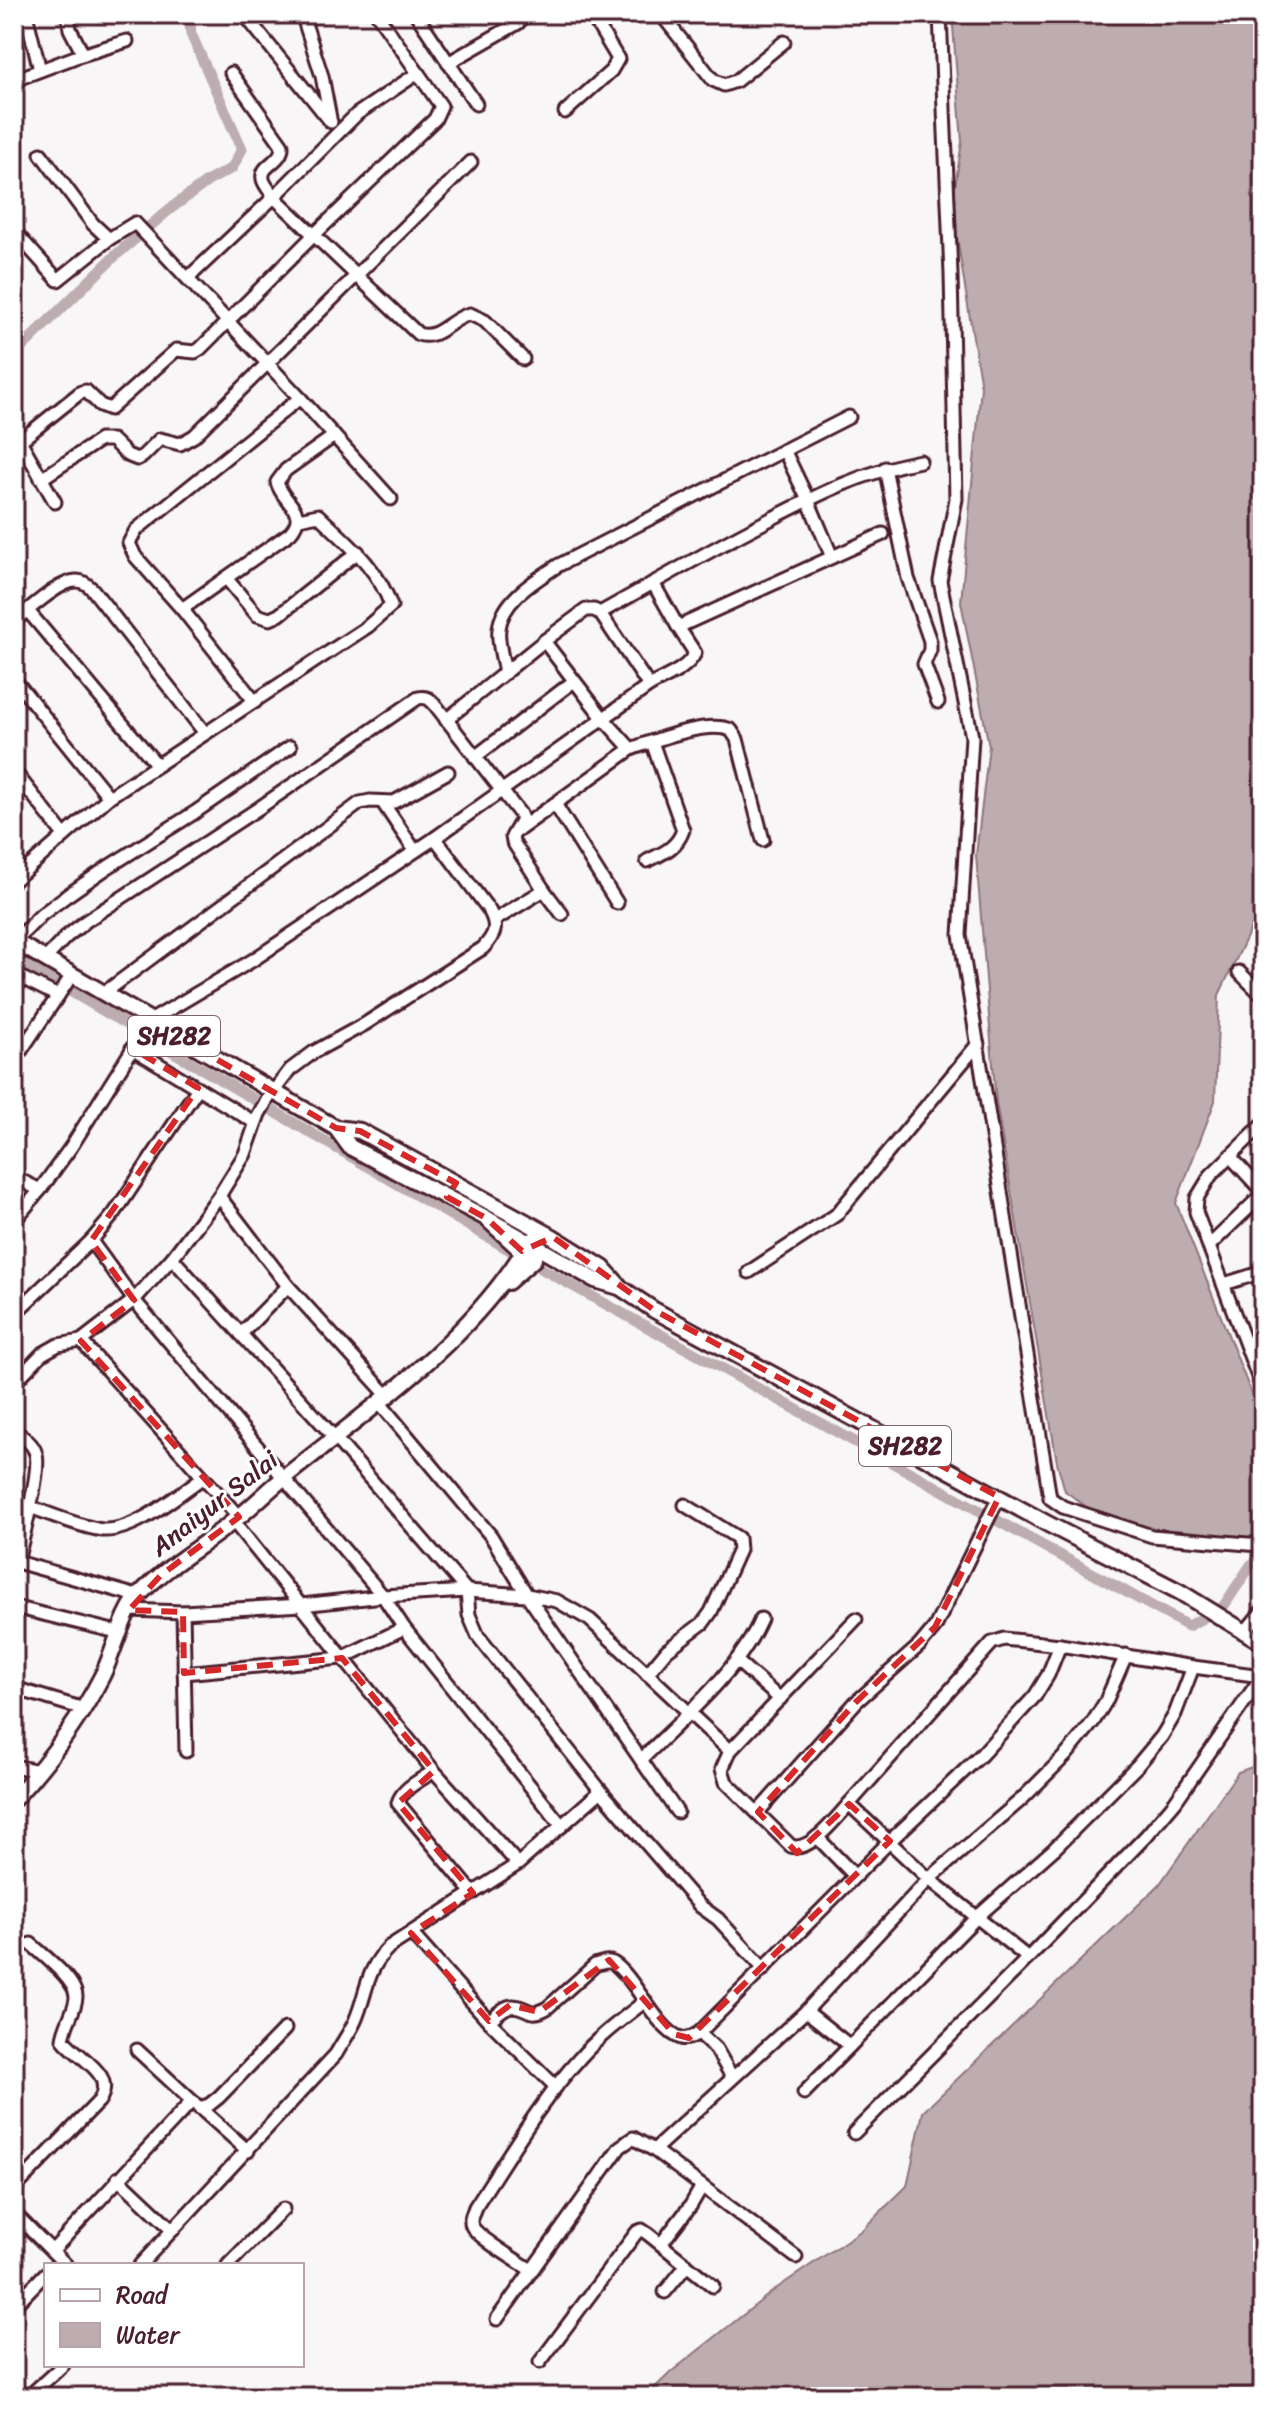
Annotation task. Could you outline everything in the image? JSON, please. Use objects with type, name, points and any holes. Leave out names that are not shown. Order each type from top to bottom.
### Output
[{"type":"main road","name":"SH282","points":[[14,941],[270,1096],[336,1128],[360,1131],[456,1183],[603,1268],[621,1288],[654,1310],[1191,1599],[1263,1643]]},
{"type":"main road","name":"SH282","points":[[336,1128],[350,1147],[486,1218],[527,1256],[573,1268],[595,1280],[621,1288]]},
{"type":"main road","points":[[447,1197],[456,1183]]},
{"type":"main road","points":[[527,1256],[533,1226]]},
{"type":"main road","name":"Anaiyur Salai","points":[[133,1603],[161,1575],[236,1519],[384,1399],[452,1338],[527,1256],[553,1237]]},
{"type":"main road","points":[[14,1799],[39,1771],[84,1709],[104,1673],[133,1603]]},
{"type":"street","points":[[26,14],[40,70]]},
{"type":"street","points":[[68,14],[70,29],[83,54]]},
{"type":"street","points":[[244,14],[331,122]]},
{"type":"street","points":[[302,14],[322,76],[334,136]]},
{"type":"street","points":[[55,502],[17,436],[81,392],[86,391],[100,405],[110,409],[171,353],[200,349],[439,112],[441,106],[379,18],[393,14]]},
{"type":"street","points":[[416,14],[476,104]]},
{"type":"street","points":[[448,63],[518,23],[526,14]]},
{"type":"street","points":[[565,112],[611,71],[618,59],[591,14]]},
{"type":"street","points":[[661,14],[713,80],[724,85],[736,81],[784,42]]},
{"type":"street","points":[[940,14],[951,274],[956,499],[940,581],[972,737],[960,935],[1050,1498],[1063,1507],[1152,1536],[1263,1547]]},
{"type":"street","points":[[17,79],[127,41]]},
{"type":"street","points":[[231,73],[282,145],[280,157],[268,166],[263,175],[274,197],[418,334],[426,337],[433,335],[470,314],[485,321],[523,359]]},
{"type":"street","points":[[188,278],[369,104],[418,73]]},
{"type":"street","points":[[41,154],[93,224],[109,239]]},
{"type":"street","points":[[41,479],[107,438],[127,455],[137,459],[160,439],[180,444],[194,436],[471,162]]},
{"type":"street","points":[[14,231],[58,280],[109,239],[135,223],[391,499]]},
{"type":"street","points":[[255,702],[182,609],[135,556],[130,549],[131,537],[300,398]]},
{"type":"street","points":[[505,673],[498,630],[505,611],[533,582],[557,566],[849,417]]},
{"type":"street","points":[[182,609],[290,533],[299,519],[278,489],[277,482],[286,470],[334,436]]},
{"type":"street","points":[[784,450],[832,557]]},
{"type":"street","points":[[446,720],[586,610],[600,613],[808,500],[885,468],[920,461]]},
{"type":"street","points":[[885,468],[908,578],[930,641],[924,664],[938,702]]},
{"type":"street","points":[[14,880],[109,797],[367,627],[391,606],[385,587],[358,552],[318,515],[299,519]]},
{"type":"street","points":[[678,627],[883,534]]},
{"type":"street","points":[[226,578],[257,615],[270,619],[358,552]]},
{"type":"street","points":[[14,621],[61,586],[74,581],[85,583],[205,733]]},
{"type":"street","points":[[14,1221],[71,1147],[150,1022],[253,960],[694,658],[693,649],[653,583]]},
{"type":"street","points":[[28,611],[157,765]]},
{"type":"street","points":[[600,613],[649,686]]},
{"type":"street","points":[[544,641],[631,749]]},
{"type":"street","points":[[14,679],[109,797]]},
{"type":"street","points":[[475,757],[574,681]]},
{"type":"street","points":[[45,959],[86,921],[259,808],[418,698],[429,698],[522,819],[513,842],[562,914]]},
{"type":"street","points":[[514,833],[631,749],[714,726],[731,730],[737,739],[763,840]]},
{"type":"street","points":[[647,861],[671,849],[683,830],[652,742]]},
{"type":"street","points":[[14,941],[53,906],[108,867],[290,747]]},
{"type":"street","points":[[14,771],[64,835]]},
{"type":"street","points":[[104,993],[354,808],[370,801],[383,803],[403,799],[448,772]]},
{"type":"street","points":[[383,803],[415,851]]},
{"type":"street","points":[[555,804],[617,903]]},
{"type":"street","points":[[14,1383],[51,1349],[81,1341],[134,1300],[172,1258],[219,1196],[245,1154],[257,1118],[290,1070],[483,948],[496,930],[495,920],[435,838]]},
{"type":"street","points":[[495,920],[544,890]]},
{"type":"street","points":[[1239,972],[1263,996]]},
{"type":"street","points":[[14,1061],[72,976]]},
{"type":"street","points":[[14,978],[22,978],[58,996]]},
{"type":"street","points":[[749,1272],[836,1215],[978,1044]]},
{"type":"street","points":[[132,1048],[198,1088],[257,1118]]},
{"type":"street","points":[[14,1314],[91,1241],[130,1193],[198,1088]]},
{"type":"street","points":[[1263,1124],[1211,1175],[1197,1198],[1196,1212],[1263,1390]]},
{"type":"street","points":[[1209,1246],[1263,1193],[1230,1156]]},
{"type":"street","points":[[14,1177],[40,1190]]},
{"type":"street","points":[[219,1196],[491,1536],[527,1595],[677,1812]]},
{"type":"street","points":[[91,1241],[134,1300],[383,1596],[404,1628],[562,1826]]},
{"type":"street","points":[[172,1258],[335,1438],[467,1591],[469,1615],[478,1636],[601,1791],[700,1906],[718,1919],[764,1969]]},
{"type":"street","points":[[1224,1284],[1263,1272]]},
{"type":"street","points":[[241,1334],[288,1286]]},
{"type":"street","points":[[1247,1344],[1263,1338]]},
{"type":"street","points":[[81,1341],[202,1478],[434,1771],[518,1864]]},
{"type":"street","points":[[14,1431],[32,1445],[37,1459],[30,1507],[16,1561],[133,1603],[183,1612],[467,1591],[527,1595],[557,1601],[581,1614],[730,1751]]},
{"type":"street","points":[[30,1507],[100,1530],[120,1529],[202,1478]]},
{"type":"street","points":[[758,1812],[856,1702],[920,1645],[935,1627],[999,1497]]},
{"type":"street","points":[[647,1674],[667,1650],[703,1623],[718,1601],[739,1550],[738,1538],[685,1505]]},
{"type":"street","points":[[14,1607],[121,1633]]},
{"type":"street","points":[[1240,1629],[1263,1610]]},
{"type":"street","points":[[183,1612],[186,1751]]},
{"type":"street","points":[[641,1760],[737,1661],[752,1640],[761,1619]]},
{"type":"street","points":[[854,2133],[1146,1836],[1175,1802],[1263,1676],[1060,1645],[1004,1639],[992,1643],[849,1804],[805,1847],[795,1848],[726,1782],[723,1763],[730,1751],[856,1619]]},
{"type":"street","points":[[184,1673],[342,1658],[404,1628]]},
{"type":"street","points":[[489,2021],[507,2007],[532,2013],[547,2008],[595,1965],[605,1961],[613,1963],[621,1971],[674,2034],[683,2038],[699,2033],[890,1841],[981,1755],[1035,1696],[1048,1675],[1060,1645]]},
{"type":"street","points":[[654,2150],[806,2011],[929,1879],[1022,1799],[1067,1754],[1106,1701],[1126,1655]]},
{"type":"street","points":[[737,1661],[780,1699]]},
{"type":"street","points":[[804,2093],[976,1918],[1054,1849],[1137,1766],[1162,1736],[1175,1714],[1193,1667]]},
{"type":"street","points":[[14,1688],[84,1709]]},
{"type":"street","points":[[14,1766],[39,1771]]},
{"type":"street","points":[[434,1771],[403,1792],[398,1803],[473,1893]]},
{"type":"street","points":[[142,2263],[336,2054],[354,2022],[372,1968],[389,1947],[518,1864],[601,1791]]},
{"type":"street","points":[[849,1804],[929,1879],[1028,1958]]},
{"type":"street","points":[[817,1837],[855,1876]]},
{"type":"street","points":[[411,1933],[489,2021],[556,2087]]},
{"type":"street","points":[[14,2189],[105,2093],[101,2074],[63,2039],[64,2027],[76,1998],[74,1987],[31,1944]]},
{"type":"street","points":[[531,2270],[472,2227],[471,2217],[475,2207],[556,2087],[602,2035],[644,2002]]},
{"type":"street","points":[[806,2011],[850,2046]]},
{"type":"street","points":[[14,2213],[57,2260],[118,2178],[196,2104],[209,2105],[219,2097],[285,2029]]},
{"type":"street","points":[[699,2033],[716,2049],[732,2077]]},
{"type":"street","points":[[137,2050],[248,2151]]},
{"type":"street","points":[[497,2319],[620,2147],[633,2138],[654,2150],[796,2257]]},
{"type":"street","points":[[118,2178],[173,2230]]},
{"type":"street","points":[[661,2244],[702,2186]]},
{"type":"street","points":[[230,2263],[283,2209]]},
{"type":"street","points":[[540,2362],[633,2236],[642,2230],[713,2286]]},
{"type":"street","points":[[665,2292],[687,2265]]},
{"type":"street","points":[[15,2303],[44,2275]]},
{"type":"street","points":[[28,2397],[61,2367]]},
{"type":"highlighted area","points":[[150,1021],[336,1128],[360,1131],[456,1183],[447,1197],[486,1218],[522,1251],[553,1237],[654,1310],[999,1497],[935,1627],[856,1702],[758,1812],[797,1853],[849,1804],[890,1841],[689,2038],[674,2034],[609,1960],[539,2012],[510,2005],[489,2021],[411,1933],[473,1893],[398,1803],[434,1771],[342,1658],[184,1673],[183,1612],[129,1610],[161,1575],[239,1517],[81,1341],[134,1300],[91,1241],[198,1088],[132,1048]]},
{"type":"water","points":[[952,14],[1263,14],[1263,903],[1219,995],[1215,1101],[1176,1203],[1263,1423],[1263,1545],[1160,1539],[1103,1519],[1065,1491],[1057,1462],[996,1102],[976,855],[989,746],[961,602],[981,387],[952,206],[962,142]]},
{"type":"water","points":[[1263,1763],[1263,2397],[645,2397],[671,2372],[777,2288],[862,2230],[907,2186],[923,2112],[1159,1885],[1238,1772]]},
{"type":"waterway","points":[[14,355],[116,255],[170,209],[232,168],[242,149],[191,34],[189,14]]},
{"type":"waterway","points":[[14,962],[19,961],[544,1270],[1188,1626],[1223,1607],[1251,1565],[1263,1557]]}]
